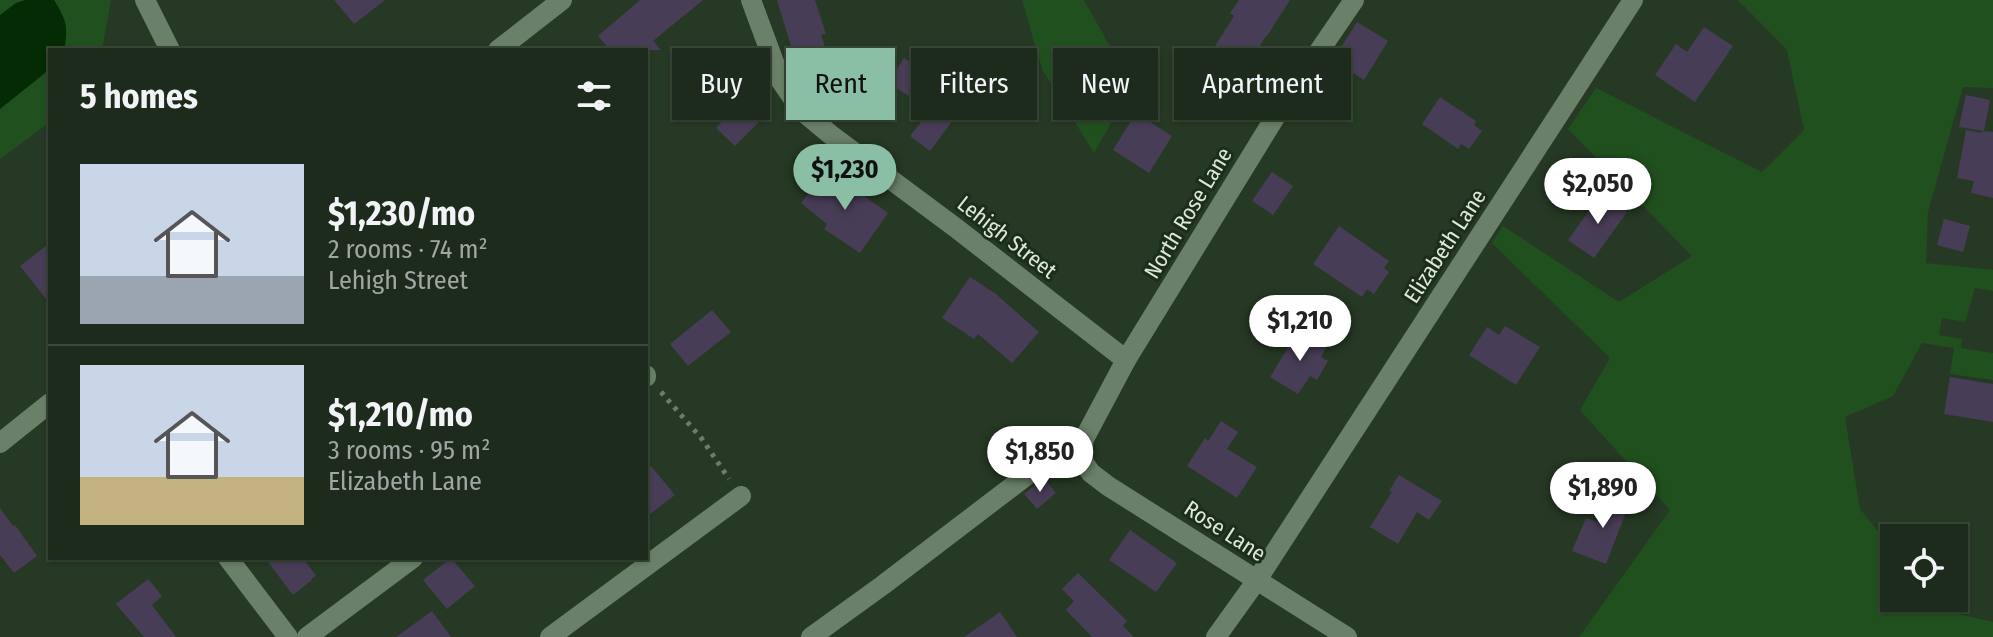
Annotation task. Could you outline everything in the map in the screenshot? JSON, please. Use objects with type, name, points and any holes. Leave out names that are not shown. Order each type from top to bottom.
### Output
[{"type":"street","points":[[145,0],[169,48]]},
{"type":"street","points":[[501,48],[562,0]]},
{"type":"street","name":"Lehigh Street","points":[[751,0],[781,81],[801,110],[1126,360]]},
{"type":"street","name":"North Rose Lane","points":[[1082,453],[1084,439],[1126,360],[1285,101],[1354,0]]},
{"type":"street","name":"Elizabeth Lane","points":[[1216,637],[1257,580],[1633,0]]},
{"type":"street","points":[[0,443],[48,405]]},
{"type":"street","points":[[811,637],[1064,447],[1082,453]]},
{"type":"street","name":"Rose Lane","points":[[1082,453],[1091,473],[1108,486],[1347,637]]},
{"type":"street","points":[[550,637],[741,496]]},
{"type":"street","points":[[230,560],[288,637]]},
{"type":"street","points":[[307,637],[410,560]]},
{"type":"path","points":[[648,378],[702,439],[741,496]]},
{"type":"shaded area","points":[[0,0],[111,0],[102,48],[48,48],[48,123],[0,159]]},
{"type":"shaded area","points":[[54,0],[65,24],[64,48],[48,48],[48,71],[0,109],[0,15],[16,3]]},
{"type":"shaded area","points":[[1022,0],[1084,0],[1111,48],[1053,48],[1053,87],[1042,69]]},
{"type":"shaded area","points":[[1738,0],[1993,0],[1993,88],[1963,87],[1928,212],[1926,263],[1993,270],[1993,291],[1975,288],[1965,322],[1942,318],[1939,335],[1962,339],[1961,348],[1993,353],[1993,380],[1950,374],[1954,348],[1922,343],[1893,396],[1845,417],[1860,509],[1880,534],[1880,612],[1950,612],[1993,622],[1993,637],[1579,637],[1670,510],[1580,410],[1610,358],[1492,243],[1503,226],[1619,302],[1692,256],[1568,129],[1596,88],[1762,172],[1804,130],[1787,50]]},
{"type":"shaded area","points":[[1074,120],[1113,120],[1094,153]]},
{"type":"building","points":[[334,0],[385,0],[354,24]]},
{"type":"building","points":[[640,0],[703,0],[653,41],[661,50],[608,48],[598,36]]},
{"type":"building","points":[[777,0],[815,0],[826,34],[821,35],[825,48],[792,48]]},
{"type":"building","points":[[1239,0],[1290,0],[1259,48],[1214,48],[1234,16],[1230,13]]},
{"type":"building","points":[[1357,22],[1388,41],[1364,80],[1351,72],[1351,48],[1341,48]]},
{"type":"building","points":[[1704,27],[1733,46],[1695,102],[1655,75],[1676,44],[1687,52]]},
{"type":"building","points":[[904,58],[911,63],[911,97],[895,87],[895,72]]},
{"type":"building","points":[[1966,95],[1990,100],[1984,131],[1959,127]]},
{"type":"building","points":[[1440,97],[1476,121],[1474,125],[1482,131],[1469,149],[1461,144],[1458,149],[1422,124]]},
{"type":"building","points":[[723,120],[761,120],[735,146],[716,128]]},
{"type":"building","points":[[923,120],[953,120],[930,151],[910,136]]},
{"type":"building","points":[[1132,120],[1147,120],[1172,136],[1149,173],[1113,150]]},
{"type":"building","points":[[1966,130],[1993,132],[1993,198],[1971,193],[1974,181],[1957,178]]},
{"type":"building","points":[[1272,172],[1293,186],[1273,215],[1252,201]]},
{"type":"building","points":[[823,175],[830,181],[835,175],[888,213],[860,253],[824,229],[827,224],[801,203]]},
{"type":"building","points":[[1601,194],[1627,212],[1594,258],[1568,240]]},
{"type":"building","points":[[1944,219],[1970,226],[1963,252],[1937,245]]},
{"type":"building","points":[[1339,226],[1389,261],[1384,268],[1389,272],[1374,294],[1367,289],[1362,297],[1313,264]]},
{"type":"building","points":[[48,245],[48,301],[20,266]]},
{"type":"building","points":[[970,277],[996,294],[1039,332],[1012,363],[978,334],[974,339],[942,318]]},
{"type":"building","points":[[712,310],[731,332],[688,366],[670,344]]},
{"type":"building","points":[[1505,326],[1540,347],[1516,385],[1469,355],[1487,327],[1499,335]]},
{"type":"building","points":[[1298,331],[1326,348],[1321,357],[1328,361],[1317,380],[1310,376],[1298,394],[1270,377]]},
{"type":"building","points":[[1950,377],[1993,384],[1993,422],[1944,414]]},
{"type":"building","points":[[1221,421],[1238,432],[1227,449],[1257,467],[1237,498],[1187,466],[1205,438],[1208,441]]},
{"type":"building","points":[[648,462],[675,495],[648,515]]},
{"type":"building","points":[[1399,475],[1442,501],[1429,520],[1417,512],[1398,544],[1370,527]]},
{"type":"building","points":[[1044,478],[1056,493],[1037,509],[1024,494]]},
{"type":"building","points":[[1613,492],[1631,499],[1606,564],[1572,551],[1586,518],[1597,522]]},
{"type":"building","points":[[0,508],[37,556],[14,573],[0,555]]},
{"type":"building","points":[[1130,530],[1177,563],[1156,592],[1109,560]]},
{"type":"building","points":[[267,560],[304,560],[316,576],[293,595]]},
{"type":"building","points":[[453,560],[475,586],[447,609],[423,580]]},
{"type":"building","points":[[1078,573],[1127,621],[1123,626],[1134,637],[1092,637],[1066,610],[1074,601],[1062,589]]},
{"type":"building","points":[[148,579],[162,596],[152,605],[176,637],[144,637],[116,604]]},
{"type":"building","points":[[432,611],[451,637],[396,637]]},
{"type":"building","points":[[1000,612],[1017,637],[964,637]]}]
